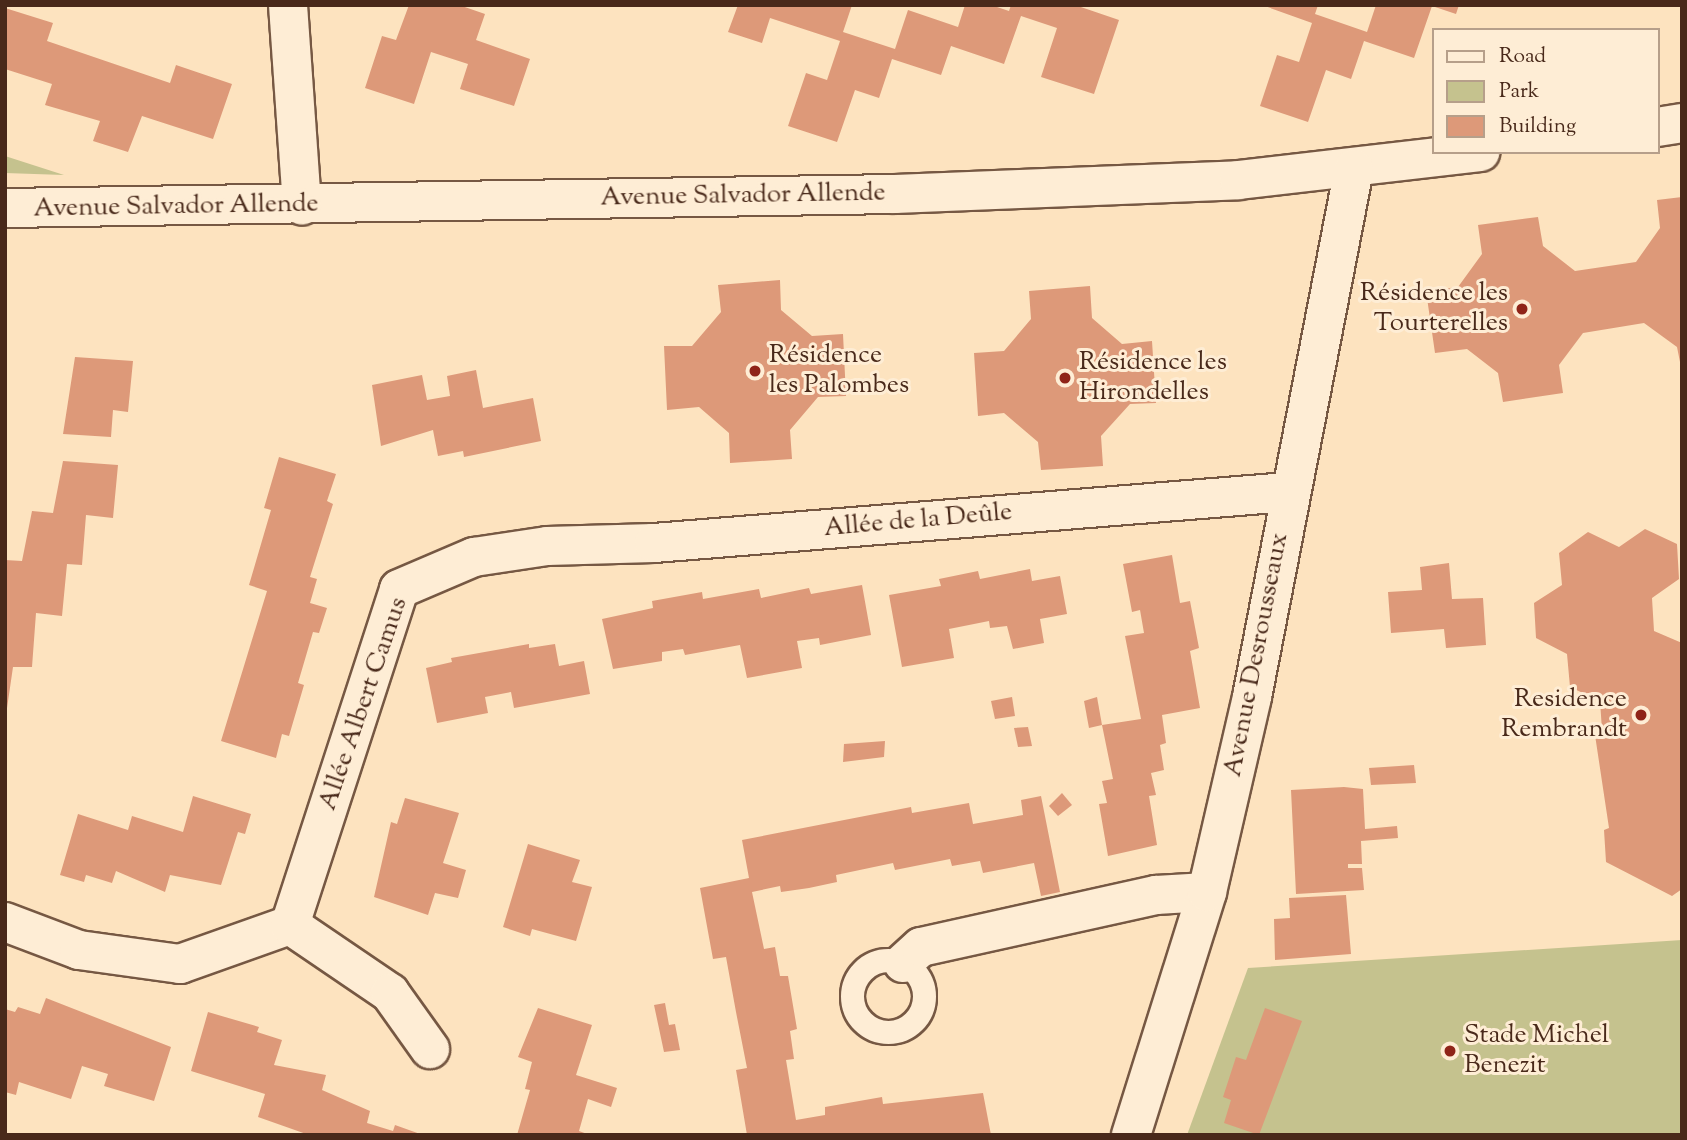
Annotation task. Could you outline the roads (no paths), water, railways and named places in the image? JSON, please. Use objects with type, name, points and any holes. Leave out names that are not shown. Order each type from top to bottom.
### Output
[{"type":"street","points":[[288,5],[302,206]]},
{"type":"street","points":[[1659,127],[1682,122]]},
{"type":"street","name":"Avenue Salvador Allende","points":[[5,208],[302,206],[895,194],[1239,180],[1354,169],[1465,154]]},
{"type":"street","name":"Avenue Desrousseaux","points":[[1132,1135],[1207,892],[1252,697],[1289,492],[1354,169]]},
{"type":"street","name":"Allée de la Deûle","points":[[547,546],[654,542],[1289,492]]},
{"type":"street","name":"Allée Albert Camus","points":[[290,925],[399,589],[474,557],[547,546]]},
{"type":"street","points":[[903,963],[921,947],[1156,895],[1207,892]]},
{"type":"street","points":[[5,922],[79,950],[180,964],[290,925],[390,993],[430,1049]]},
{"type":"place","name":"Résidence les Tourterelles","points":[[1522,309]]},
{"type":"place","name":"Résidence les Palombes","points":[[755,371]]},
{"type":"place","name":"Résidence les Hirondelles","points":[[1065,378]]},
{"type":"place","name":"Residence Rembrandt","points":[[1641,715]]},
{"type":"place","name":"Stade Michel Benezit","points":[[1450,1051]]}]
